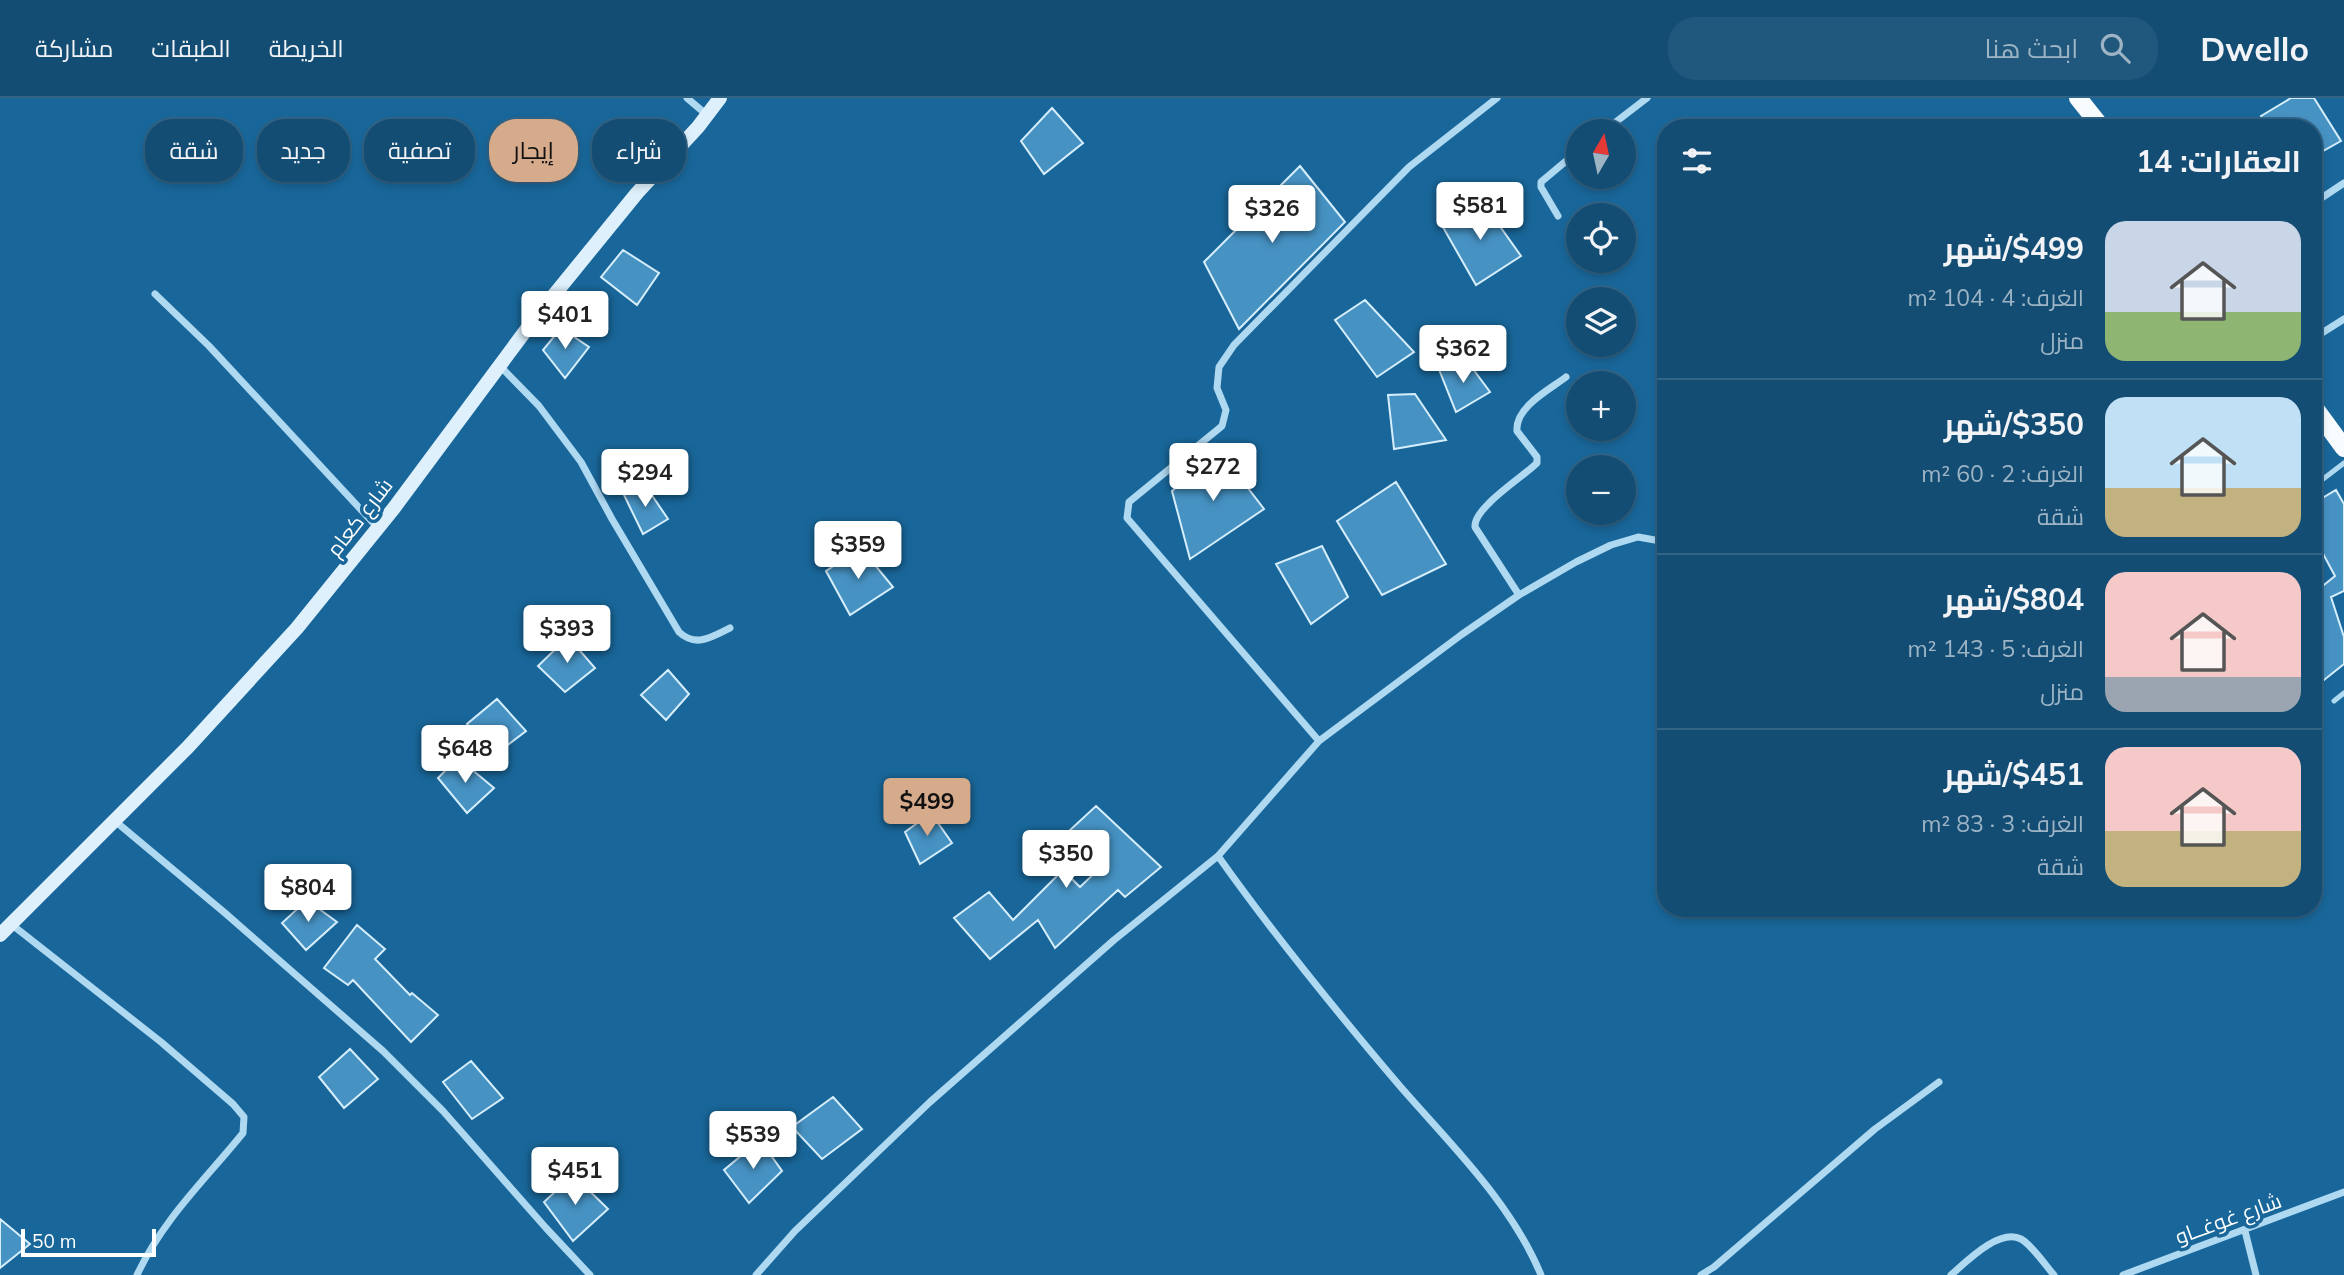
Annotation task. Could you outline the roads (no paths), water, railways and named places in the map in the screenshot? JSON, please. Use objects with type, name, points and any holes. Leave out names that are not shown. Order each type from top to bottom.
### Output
[{"type":"main road","points":[[2078,98],[2095,119]]},
{"type":"main road","points":[[2322,418],[2344,448]]},
{"type":"street","points":[[687,98],[707,115]]},
{"type":"street","name":"شارع كعام","points":[[0,935],[115,821],[298,628],[378,528],[532,322],[637,193],[720,98]]},
{"type":"street","points":[[1319,741],[1127,518],[1129,502],[1222,426],[1226,410],[1217,388],[1219,368],[1234,345],[1409,167],[1497,98]]},
{"type":"street","points":[[1620,119],[1647,98]]},
{"type":"street","points":[[1558,216],[1541,187],[1541,182],[1566,161]]},
{"type":"street","points":[[2322,198],[2344,183]]},
{"type":"street","points":[[155,294],[244,382],[378,528]]},
{"type":"street","points":[[2322,333],[2344,319]]},
{"type":"street","points":[[499,366],[539,406],[581,462],[679,632],[686,638],[704,641],[730,628]]},
{"type":"street","points":[[1519,594],[1474,522],[1498,496],[1537,463],[1536,457],[1517,431],[1518,422],[1531,403],[1566,377]]},
{"type":"street","points":[[756,1275],[795,1231],[930,1102],[1114,940],[1218,856],[1319,741],[1519,594],[1611,545],[1638,537],[1657,540]]},
{"type":"street","points":[[115,821],[383,1051],[443,1111],[590,1275]]},
{"type":"street","points":[[1218,856],[1262,918],[1358,1037],[1481,1179],[1513,1221],[1531,1251],[1541,1275]]},
{"type":"street","points":[[11,924],[161,1042],[233,1104],[244,1117],[243,1133],[175,1212],[137,1275]]},
{"type":"street","points":[[1701,1275],[1714,1267],[1875,1129],[1939,1082]]},
{"type":"street","name":"شارع غوغــاو","points":[[2123,1275],[2344,1192]]},
{"type":"street","points":[[2245,1230],[2256,1275]]},
{"type":"street","points":[[1951,1275],[1996,1240],[2013,1237],[2022,1239],[2054,1275]]},
{"type":"lane","points":[[2322,480],[2344,463]]},
{"type":"lane","points":[[2334,701],[2344,693]]}]
